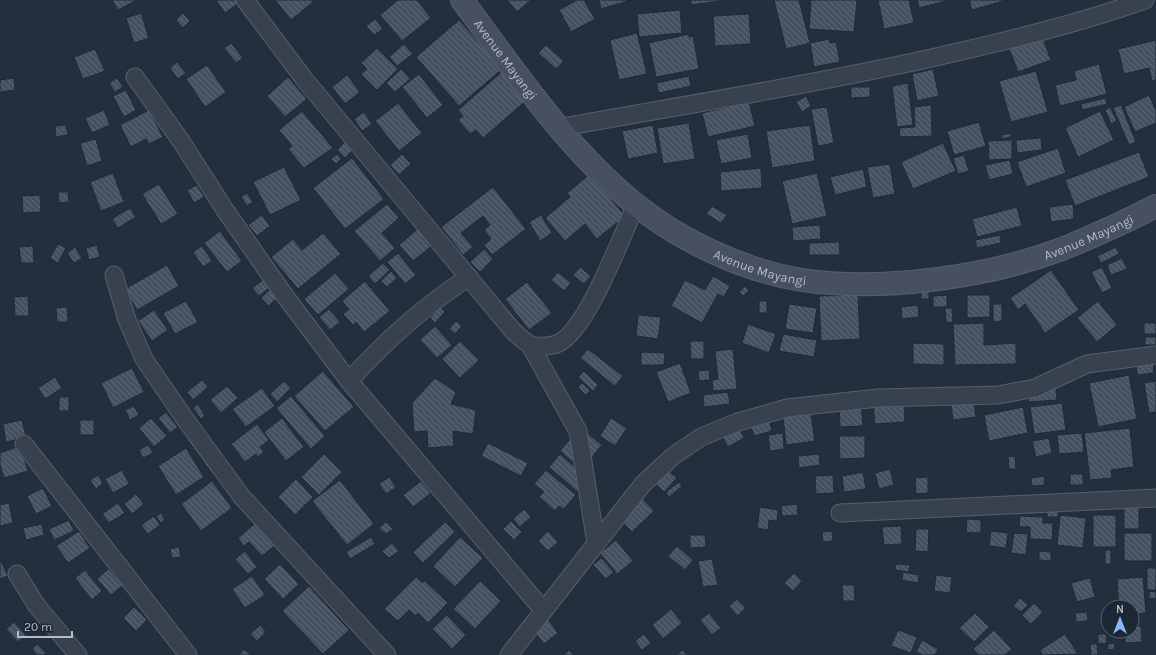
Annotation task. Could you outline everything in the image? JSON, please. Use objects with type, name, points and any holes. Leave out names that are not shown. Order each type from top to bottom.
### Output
[{"type":"street","points":[[245,0],[305,80],[513,331],[530,345],[578,431],[596,544]]},
{"type":"street","name":"Avenue Mayangi","points":[[462,0],[558,128],[581,153],[636,205],[670,228],[706,249],[774,273],[802,280],[833,283],[882,283],[922,280],[1000,267],[1060,249],[1114,227],[1156,206]]},
{"type":"street","points":[[558,128],[796,86],[995,44],[1090,19],[1146,0]]},
{"type":"street","points":[[135,77],[181,141],[225,210],[285,296],[349,381],[543,610]]},
{"type":"street","points":[[530,345],[544,346],[559,344],[575,330],[592,303],[636,205]]},
{"type":"street","points":[[114,275],[127,320],[144,359],[189,424],[242,497],[386,655]]},
{"type":"street","points":[[349,381],[398,332],[436,299],[469,278]]},
{"type":"street","points":[[509,655],[643,484],[673,456],[701,437],[738,422],[787,408],[878,398],[998,395],[1035,388],[1087,364],[1156,355]]},
{"type":"street","points":[[24,444],[188,655]]},
{"type":"street","points":[[840,513],[1156,498]]},
{"type":"street","points":[[17,574],[37,606],[78,655]]},
{"type":"building","points":[[112,0],[137,0],[118,10]]},
{"type":"building","points":[[216,0],[237,0],[239,3],[225,13]]},
{"type":"building","points":[[275,0],[312,0],[313,2],[291,20]]},
{"type":"building","points":[[398,0],[417,0],[431,18],[402,41],[380,15]]},
{"type":"building","points":[[507,0],[531,0],[517,12]]},
{"type":"building","points":[[577,0],[584,0],[595,19],[571,32],[559,10]]},
{"type":"building","points":[[599,0],[631,0],[601,9]]},
{"type":"building","points":[[691,0],[729,0],[691,5]]},
{"type":"building","points":[[774,0],[799,0],[810,43],[786,49]]},
{"type":"building","points":[[811,0],[857,0],[854,32],[809,29]]},
{"type":"building","points":[[878,0],[909,0],[914,23],[884,29]]},
{"type":"building","points":[[917,0],[950,0],[919,8]]},
{"type":"building","points":[[969,0],[1007,0],[972,10]]},
{"type":"building","points":[[680,10],[682,33],[639,37],[637,14]]},
{"type":"building","points":[[141,13],[149,38],[134,43],[126,18]]},
{"type":"building","points":[[183,13],[190,21],[183,28],[176,20]]},
{"type":"building","points":[[749,14],[751,44],[715,46],[713,16]]},
{"type":"building","points":[[375,19],[383,29],[374,35],[366,26]]},
{"type":"building","points":[[459,20],[502,69],[459,106],[416,57]]},
{"type":"building","points":[[637,33],[647,74],[619,80],[610,40]]},
{"type":"building","points":[[689,34],[689,37],[693,36],[699,69],[656,77],[649,43]]},
{"type":"building","points":[[1042,36],[1051,60],[1018,72],[1009,48]]},
{"type":"building","points":[[829,39],[830,43],[836,42],[840,62],[814,67],[810,43]]},
{"type":"building","points":[[1156,40],[1156,80],[1152,81],[1149,68],[1124,74],[1118,49]]},
{"type":"building","points":[[231,43],[243,58],[236,63],[224,48]]},
{"type":"building","points":[[404,44],[413,54],[397,66],[389,57]]},
{"type":"building","points":[[546,45],[564,61],[556,69],[538,53]]},
{"type":"building","points":[[377,48],[398,69],[377,90],[361,74],[367,69],[361,63]]},
{"type":"building","points":[[95,49],[105,71],[83,79],[74,57]]},
{"type":"building","points":[[177,62],[186,73],[178,79],[170,68]]},
{"type":"building","points":[[1099,64],[1107,94],[1060,106],[1055,85],[1076,80],[1074,71]]},
{"type":"building","points":[[207,65],[226,92],[205,107],[186,79]]},
{"type":"building","points":[[401,69],[410,79],[395,92],[386,83]]},
{"type":"building","points":[[933,69],[939,96],[917,101],[912,74]]},
{"type":"building","points":[[504,70],[529,98],[483,138],[476,130],[470,134],[458,120],[463,116],[458,110]]},
{"type":"building","points":[[1036,71],[1048,112],[1011,122],[999,81]]},
{"type":"building","points":[[419,74],[443,105],[427,118],[402,87]]},
{"type":"building","points":[[347,75],[360,92],[345,104],[332,87]]},
{"type":"building","points":[[689,76],[691,86],[659,93],[656,83]]},
{"type":"building","points":[[288,77],[307,99],[285,117],[267,96]]},
{"type":"building","points":[[14,78],[15,90],[0,92],[0,80]]},
{"type":"building","points":[[117,78],[123,87],[115,92],[109,83]]},
{"type":"building","points":[[908,83],[913,125],[897,127],[892,86]]},
{"type":"building","points":[[851,87],[870,87],[870,97],[851,98]]},
{"type":"building","points":[[126,90],[136,110],[124,117],[113,96]]},
{"type":"building","points":[[1149,95],[1156,110],[1156,123],[1135,132],[1124,107]]},
{"type":"building","points":[[806,96],[811,106],[802,112],[796,102]]},
{"type":"building","points":[[1106,98],[1107,104],[1082,110],[1081,104]]},
{"type":"building","points":[[749,102],[755,126],[708,137],[702,113]]},
{"type":"building","points":[[398,103],[422,133],[399,151],[375,121]]},
{"type":"building","points":[[931,105],[932,136],[900,137],[899,128],[915,127],[914,107]]},
{"type":"building","points":[[1121,105],[1136,142],[1129,145],[1113,108]]},
{"type":"building","points":[[827,107],[834,143],[818,146],[811,109]]},
{"type":"building","points":[[1110,107],[1117,121],[1111,124],[1105,110]]},
{"type":"building","points":[[104,110],[110,125],[92,133],[85,118]]},
{"type":"building","points":[[149,110],[163,137],[149,144],[146,139],[131,147],[120,125]]},
{"type":"building","points":[[302,111],[333,148],[304,168],[288,149],[292,146],[279,130]]},
{"type":"building","points":[[1100,111],[1114,140],[1078,157],[1065,128]]},
{"type":"building","points":[[364,112],[372,124],[362,131],[354,119]]},
{"type":"building","points":[[979,122],[986,146],[954,155],[947,131]]},
{"type":"building","points":[[689,123],[695,159],[663,164],[657,128]]},
{"type":"building","points":[[66,125],[68,135],[56,137],[55,126]]},
{"type":"building","points":[[653,125],[658,153],[628,159],[622,131]]},
{"type":"building","points":[[810,125],[815,161],[772,168],[766,131]]},
{"type":"building","points":[[1011,133],[1011,137],[1002,139],[1001,135]]},
{"type":"building","points":[[748,134],[752,158],[721,164],[716,140]]},
{"type":"building","points":[[1041,138],[1042,150],[1017,153],[1016,140]]},
{"type":"building","points":[[96,139],[102,161],[87,166],[80,143]]},
{"type":"building","points":[[348,139],[356,147],[345,158],[337,150]]},
{"type":"building","points":[[1012,140],[1012,159],[989,160],[988,141]]},
{"type":"building","points":[[943,143],[956,171],[913,189],[901,162]]},
{"type":"building","points":[[1058,148],[1066,173],[1026,187],[1017,162]]},
{"type":"building","points":[[1139,152],[1149,177],[1075,206],[1065,180]]},
{"type":"building","points":[[337,154],[341,159],[336,164],[331,159]]},
{"type":"building","points":[[402,154],[411,164],[399,175],[390,165]]},
{"type":"building","points":[[964,155],[969,171],[958,174],[953,158]]},
{"type":"building","points":[[352,158],[384,199],[345,229],[313,188]]},
{"type":"building","points":[[1010,160],[1013,174],[989,180],[985,165]]},
{"type":"building","points":[[890,164],[895,194],[873,198],[867,167]]},
{"type":"building","points":[[284,167],[301,200],[270,215],[253,182]]},
{"type":"building","points":[[761,168],[762,188],[721,191],[720,172]]},
{"type":"building","points":[[863,169],[867,187],[835,195],[830,177]]},
{"type":"building","points":[[113,173],[124,202],[101,211],[90,182]]},
{"type":"building","points":[[817,173],[827,216],[792,224],[782,181]]},
{"type":"building","points":[[590,174],[625,216],[597,239],[585,224],[565,241],[545,218],[570,197],[567,193]]},
{"type":"building","points":[[159,184],[178,214],[161,224],[142,194]]},
{"type":"building","points":[[197,185],[204,197],[194,203],[187,190]]},
{"type":"building","points":[[493,187],[526,229],[492,255],[484,245],[491,239],[484,230],[490,225],[483,216],[461,233],[473,247],[463,255],[441,227]]},
{"type":"building","points":[[58,192],[68,192],[69,202],[59,203]]},
{"type":"building","points":[[247,193],[253,202],[247,206],[241,197]]},
{"type":"building","points":[[40,195],[41,212],[23,213],[22,196]]},
{"type":"building","points":[[387,204],[399,218],[382,233],[395,248],[380,261],[354,231]]},
{"type":"building","points":[[1073,204],[1074,219],[1051,222],[1049,207]]},
{"type":"building","points":[[712,206],[727,215],[721,223],[706,214]]},
{"type":"building","points":[[1017,207],[1022,226],[977,237],[972,219]]},
{"type":"building","points":[[130,208],[136,217],[118,228],[112,219]]},
{"type":"building","points":[[262,215],[270,226],[257,236],[248,225]]},
{"type":"building","points":[[541,215],[552,233],[540,241],[529,222]]},
{"type":"building","points":[[820,225],[821,239],[793,241],[792,227]]},
{"type":"building","points":[[419,228],[433,245],[413,261],[399,245]]},
{"type":"building","points":[[220,231],[242,261],[227,272],[204,243]]},
{"type":"building","points":[[323,233],[341,254],[298,289],[271,257],[293,239],[302,250]]},
{"type":"building","points":[[1000,235],[1001,243],[977,248],[975,240]]},
{"type":"building","points":[[839,242],[840,255],[809,255],[809,243]]},
{"type":"building","points":[[58,244],[66,248],[58,263],[50,258]]},
{"type":"building","points":[[97,245],[100,257],[89,260],[86,248]]},
{"type":"building","points":[[33,246],[34,263],[21,263],[19,247]]},
{"type":"building","points":[[202,246],[212,261],[203,267],[193,252]]},
{"type":"building","points":[[75,247],[82,258],[74,263],[67,253]]},
{"type":"building","points":[[1116,247],[1119,254],[1101,263],[1097,256]]},
{"type":"building","points":[[484,249],[493,259],[480,272],[470,262]]},
{"type":"building","points":[[398,253],[416,275],[405,284],[387,262]]},
{"type":"building","points":[[1122,258],[1127,269],[1111,275],[1107,265]]},
{"type":"building","points":[[383,263],[390,270],[375,284],[368,276]]},
{"type":"building","points":[[167,265],[179,286],[137,310],[125,289]]},
{"type":"building","points":[[580,267],[591,276],[584,284],[573,275]]},
{"type":"building","points":[[1102,267],[1112,288],[1102,293],[1091,272]]},
{"type":"building","points":[[1051,270],[1079,310],[1045,333],[1025,304],[1018,310],[1010,298]]},
{"type":"building","points":[[391,271],[397,278],[387,287],[381,281]]},
{"type":"building","points":[[558,272],[571,283],[564,291],[551,280]]},
{"type":"building","points":[[335,273],[349,289],[318,315],[304,299]]},
{"type":"building","points":[[713,276],[730,286],[724,297],[718,294],[702,323],[671,306],[685,280],[705,290]]},
{"type":"building","points":[[263,280],[269,288],[259,296],[252,288]]},
{"type":"building","points":[[365,281],[390,311],[364,332],[356,322],[353,325],[343,314],[349,309],[342,301]]},
{"type":"building","points":[[527,282],[552,313],[529,330],[505,299]]},
{"type":"building","points":[[274,285],[282,292],[269,306],[261,298]]},
{"type":"building","points":[[745,286],[749,291],[743,296],[739,292]]},
{"type":"building","points":[[921,291],[929,291],[929,299],[921,299]]},
{"type":"building","points":[[858,295],[860,339],[821,341],[819,296]]},
{"type":"building","points":[[947,295],[947,307],[933,307],[933,296]]},
{"type":"building","points":[[967,295],[990,295],[990,317],[967,318]]},
{"type":"building","points":[[28,296],[29,316],[15,316],[14,297]]},
{"type":"building","points":[[186,301],[198,322],[175,334],[163,313]]},
{"type":"building","points":[[759,301],[767,301],[767,313],[759,313]]},
{"type":"building","points":[[1098,301],[1117,325],[1097,342],[1077,318]]},
{"type":"building","points":[[789,304],[817,308],[813,333],[785,329]]},
{"type":"building","points":[[993,304],[1002,304],[1002,321],[993,322]]},
{"type":"building","points":[[918,305],[919,317],[902,319],[901,307]]},
{"type":"building","points":[[67,307],[68,322],[57,322],[56,308]]},
{"type":"building","points":[[440,307],[445,312],[435,323],[430,318]]},
{"type":"building","points":[[945,308],[952,308],[953,322],[946,323]]},
{"type":"building","points":[[329,309],[340,322],[330,330],[319,317]]},
{"type":"building","points":[[154,310],[168,330],[152,341],[138,321]]},
{"type":"building","points":[[638,315],[661,317],[658,339],[636,336]]},
{"type":"building","points":[[456,321],[462,326],[455,334],[449,329]]},
{"type":"building","points":[[984,323],[984,345],[1016,343],[1016,364],[955,365],[953,324]]},
{"type":"building","points":[[1144,323],[1156,323],[1156,334],[1144,334]]},
{"type":"building","points":[[748,324],[776,334],[769,353],[742,343]]},
{"type":"building","points":[[435,326],[452,345],[437,358],[420,340]]},
{"type":"building","points":[[783,334],[817,340],[814,357],[779,351]]},
{"type":"building","points":[[1145,337],[1156,337],[1156,345],[1145,345]]},
{"type":"building","points":[[460,341],[479,360],[460,378],[442,359]]},
{"type":"building","points":[[690,341],[704,341],[704,359],[691,359]]},
{"type":"building","points":[[913,343],[944,344],[944,365],[913,364]]},
{"type":"building","points":[[588,349],[623,376],[615,386],[580,358]]},
{"type":"building","points":[[733,349],[737,389],[713,391],[712,380],[718,379],[715,351]]},
{"type":"building","points":[[641,352],[665,353],[664,365],[641,365]]},
{"type":"building","points":[[1153,361],[1154,373],[1137,375],[1136,362]]},
{"type":"building","points":[[680,363],[691,393],[668,402],[656,372]]},
{"type":"building","points":[[132,368],[144,392],[113,408],[101,383]]},
{"type":"building","points":[[709,370],[710,380],[699,381],[698,371]]},
{"type":"building","points":[[323,371],[354,407],[325,431],[294,396]]},
{"type":"building","points":[[584,371],[598,385],[593,391],[578,377]]},
{"type":"building","points":[[1129,375],[1137,419],[1098,427],[1089,383]]},
{"type":"building","points":[[55,377],[62,388],[45,399],[38,388]]},
{"type":"building","points":[[435,378],[456,392],[451,404],[476,410],[473,434],[453,431],[454,446],[428,448],[427,431],[414,432],[412,403]]},
{"type":"building","points":[[1055,378],[1057,400],[1029,402],[1028,393],[1022,394],[1021,382]]},
{"type":"building","points":[[202,380],[208,387],[193,400],[187,392]]},
{"type":"building","points":[[284,381],[291,388],[277,402],[270,394]]},
{"type":"building","points":[[1156,381],[1156,412],[1149,413],[1144,383]]},
{"type":"building","points":[[582,383],[590,391],[586,395],[578,387]]},
{"type":"building","points":[[227,386],[238,398],[221,413],[210,400]]},
{"type":"building","points":[[262,388],[275,406],[246,427],[232,409]]},
{"type":"building","points":[[728,392],[730,404],[704,407],[703,395]]},
{"type":"building","points":[[973,392],[976,417],[953,420],[950,395]]},
{"type":"building","points":[[291,396],[325,436],[311,449],[276,408]]},
{"type":"building","points":[[59,397],[69,397],[69,411],[59,411]]},
{"type":"building","points":[[861,402],[863,426],[840,427],[839,403]]},
{"type":"building","points":[[904,403],[905,422],[875,424],[873,405]]},
{"type":"building","points":[[1062,403],[1066,430],[1034,434],[1030,407]]},
{"type":"building","points":[[198,404],[205,416],[201,419],[193,408]]},
{"type":"building","points":[[134,406],[139,415],[130,420],[125,410]]},
{"type":"building","points":[[1023,407],[1028,433],[989,441],[984,415]]},
{"type":"building","points":[[767,411],[772,431],[754,436],[748,416]]},
{"type":"building","points":[[166,412],[178,427],[170,433],[158,418]]},
{"type":"building","points":[[811,414],[815,441],[786,445],[783,417]]},
{"type":"building","points":[[151,418],[167,436],[154,447],[139,428]]},
{"type":"building","points":[[282,418],[304,447],[286,461],[264,432]]},
{"type":"building","points":[[611,418],[627,428],[615,446],[600,436]]},
{"type":"building","points":[[22,420],[26,437],[6,442],[3,424]]},
{"type":"building","points":[[80,420],[94,420],[94,435],[80,435]]},
{"type":"building","points":[[257,424],[269,440],[260,447],[264,452],[258,457],[256,454],[245,462],[231,444]]},
{"type":"building","points":[[737,424],[744,438],[728,447],[720,433]]},
{"type":"building","points":[[580,427],[602,445],[586,464],[579,458],[575,464],[560,451]]},
{"type":"building","points":[[1130,428],[1134,467],[1111,470],[1112,478],[1090,480],[1084,433]]},
{"type":"building","points":[[783,433],[784,449],[770,451],[768,435]]},
{"type":"building","points":[[1082,433],[1084,452],[1059,454],[1057,435]]},
{"type":"building","points":[[195,434],[222,471],[214,476],[187,439]]},
{"type":"building","points":[[839,436],[865,436],[865,458],[840,459]]},
{"type":"building","points":[[1049,438],[1052,453],[1036,457],[1032,441]]},
{"type":"building","points":[[488,443],[528,463],[521,476],[481,456]]},
{"type":"building","points":[[148,445],[153,453],[143,458],[139,450]]},
{"type":"building","points":[[20,446],[28,471],[4,478],[0,465],[0,453]]},
{"type":"building","points":[[186,448],[204,477],[176,495],[158,466]]},
{"type":"building","points":[[324,454],[342,472],[319,495],[301,477]]},
{"type":"building","points":[[560,454],[590,480],[579,493],[549,467]]},
{"type":"building","points":[[819,454],[820,465],[799,468],[798,456]]},
{"type":"building","points":[[1015,456],[1016,469],[1009,469],[1008,457]]},
{"type":"building","points":[[663,466],[677,478],[664,492],[651,479]]},
{"type":"building","points":[[890,469],[894,485],[879,489],[875,473]]},
{"type":"building","points":[[122,470],[129,484],[113,493],[105,479]]},
{"type":"building","points":[[546,470],[576,495],[564,509],[559,506],[555,511],[539,497],[544,492],[534,484]]},
{"type":"building","points":[[863,472],[866,489],[844,492],[842,476]]},
{"type":"building","points":[[1070,474],[1083,474],[1083,485],[1070,485]]},
{"type":"building","points":[[98,475],[103,483],[96,489],[90,480]]},
{"type":"building","points":[[833,475],[834,493],[816,494],[815,476]]},
{"type":"building","points":[[1044,476],[1045,485],[1032,486],[1031,478]]},
{"type":"building","points":[[389,477],[396,487],[386,494],[379,484]]},
{"type":"building","points":[[928,477],[928,493],[916,494],[915,478]]},
{"type":"building","points":[[296,479],[313,497],[295,515],[278,497]]},
{"type":"building","points":[[340,480],[374,524],[347,545],[312,501]]},
{"type":"building","points":[[212,481],[232,508],[201,531],[181,504]]},
{"type":"building","points":[[421,481],[431,493],[413,507],[403,495]]},
{"type":"building","points":[[679,482],[682,486],[669,497],[666,492]]},
{"type":"building","points":[[43,488],[52,506],[36,514],[27,496]]},
{"type":"building","points":[[136,494],[144,504],[132,514],[124,504]]},
{"type":"building","points":[[642,498],[654,511],[632,532],[620,519]]},
{"type":"building","points":[[9,503],[13,523],[0,526],[0,505]]},
{"type":"building","points":[[118,503],[125,513],[109,523],[102,514]]},
{"type":"building","points":[[797,504],[798,515],[782,516],[781,506]]},
{"type":"building","points":[[1124,506],[1139,506],[1139,529],[1124,529]]},
{"type":"building","points":[[760,507],[778,510],[777,521],[769,520],[768,530],[757,528]]},
{"type":"building","points":[[1047,507],[1059,507],[1058,517],[1047,517]]},
{"type":"building","points":[[524,509],[531,517],[520,527],[513,519]]},
{"type":"building","points":[[161,513],[165,520],[161,523],[156,516]]},
{"type":"building","points":[[1060,515],[1086,518],[1083,548],[1057,545]]},
{"type":"building","points":[[1093,515],[1116,515],[1116,547],[1093,547]]},
{"type":"building","points":[[154,516],[160,525],[148,534],[141,525]]},
{"type":"building","points":[[1020,516],[1043,517],[1043,523],[1053,523],[1052,540],[1030,539],[1030,527],[1019,527]]},
{"type":"building","points":[[967,519],[981,520],[981,533],[966,532]]},
{"type":"building","points":[[69,520],[74,531],[54,540],[49,529]]},
{"type":"building","points":[[259,520],[278,543],[262,556],[249,542],[244,546],[238,538]]},
{"type":"building","points":[[511,521],[522,532],[514,540],[503,529]]},
{"type":"building","points":[[386,522],[393,529],[386,534],[379,528]]},
{"type":"building","points":[[445,522],[455,532],[423,563],[413,552]]},
{"type":"building","points":[[42,524],[44,535],[26,540],[23,528]]},
{"type":"building","points":[[901,526],[902,544],[884,545],[882,527]]},
{"type":"building","points":[[916,529],[929,529],[928,552],[915,551]]},
{"type":"building","points":[[79,531],[90,548],[68,563],[56,546]]},
{"type":"building","points":[[548,531],[558,542],[548,551],[538,541]]},
{"type":"building","points":[[832,531],[833,541],[823,542],[822,532]]},
{"type":"building","points":[[991,531],[1008,533],[1006,548],[989,546]]},
{"type":"building","points":[[1014,533],[1028,534],[1026,555],[1011,553]]},
{"type":"building","points":[[1124,533],[1152,533],[1152,561],[1124,561]]},
{"type":"building","points":[[690,535],[705,535],[706,547],[690,548]]},
{"type":"building","points":[[371,537],[375,544],[350,559],[346,552]]},
{"type":"building","points":[[460,537],[483,558],[455,587],[433,566]]},
{"type":"building","points":[[616,540],[633,561],[617,574],[600,553]]},
{"type":"building","points":[[392,543],[399,551],[389,558],[382,551]]},
{"type":"building","points":[[677,546],[693,560],[685,570],[668,556]]},
{"type":"building","points":[[179,547],[181,557],[172,558],[170,549]]},
{"type":"building","points":[[1105,550],[1111,550],[1111,564],[1105,564]]},
{"type":"building","points":[[245,551],[257,567],[248,574],[235,559]]},
{"type":"building","points":[[1039,551],[1051,552],[1051,561],[1039,560]]},
{"type":"building","points":[[601,558],[614,572],[606,579],[593,565]]},
{"type":"building","points":[[0,559],[8,576],[0,579]]},
{"type":"building","points":[[712,559],[718,585],[703,587],[698,561]]},
{"type":"building","points":[[280,564],[299,584],[283,599],[264,579]]},
{"type":"building","points":[[896,564],[910,565],[909,572],[895,570]]},
{"type":"building","points":[[1147,568],[1156,568],[1156,590],[1147,590]]},
{"type":"building","points":[[108,569],[123,585],[111,595],[97,579]]},
{"type":"building","points":[[85,570],[102,591],[92,600],[75,578]]},
{"type":"building","points":[[903,572],[919,575],[918,583],[902,580]]},
{"type":"building","points":[[794,573],[802,581],[793,591],[784,583]]},
{"type":"building","points":[[936,575],[952,577],[950,593],[934,591]]},
{"type":"building","points":[[252,576],[265,595],[245,608],[232,589]]},
{"type":"building","points":[[416,577],[422,583],[424,580],[448,603],[428,623],[418,613],[416,616],[409,610],[398,621],[384,609]]},
{"type":"building","points":[[1143,577],[1146,613],[1140,613],[1140,599],[1118,599],[1117,579]]},
{"type":"building","points":[[1090,578],[1095,597],[1077,602],[1071,583]]},
{"type":"building","points":[[480,581],[501,601],[475,629],[453,609]]},
{"type":"building","points":[[842,585],[854,585],[855,601],[843,601]]},
{"type":"building","points":[[309,586],[349,630],[323,654],[282,611]]},
{"type":"building","points":[[1156,591],[1156,598],[1149,599],[1149,592]]},
{"type":"building","points":[[1020,598],[1028,605],[1021,612],[1013,606]]},
{"type":"building","points":[[737,599],[746,608],[737,616],[729,606]]},
{"type":"building","points":[[1034,603],[1043,612],[1031,624],[1022,615]]},
{"type":"building","points":[[134,607],[147,620],[136,631],[123,618]]},
{"type":"building","points":[[671,609],[682,623],[663,639],[652,625]]},
{"type":"building","points":[[542,611],[558,633],[544,644],[527,622]]},
{"type":"building","points":[[1087,612],[1088,621],[1076,622],[1075,613]]},
{"type":"building","points":[[709,613],[721,628],[712,635],[700,620]]},
{"type":"building","points":[[975,613],[989,627],[974,642],[959,628]]},
{"type":"building","points":[[447,615],[466,635],[452,649],[432,629]]},
{"type":"building","points":[[14,622],[26,635],[18,642],[6,629]]},
{"type":"building","points":[[260,625],[266,632],[257,641],[250,634]]},
{"type":"building","points":[[1141,626],[1142,642],[1125,643],[1125,639],[1140,639]]},
{"type":"building","points":[[898,630],[917,637],[911,653],[891,646]]},
{"type":"building","points":[[994,630],[1012,649],[1005,655],[979,655],[973,649]]},
{"type":"building","points":[[644,634],[651,643],[642,650],[635,641]]},
{"type":"building","points":[[1065,634],[1078,654],[1043,655],[1040,650]]},
{"type":"building","points":[[1098,634],[1100,634],[1100,639],[1107,639],[1107,643],[1098,644]]},
{"type":"building","points":[[922,640],[938,649],[935,655],[922,655],[916,652]]},
{"type":"building","points":[[1114,643],[1115,649],[1108,650],[1108,644]]},
{"type":"building","points":[[37,644],[46,653],[44,655],[37,655],[32,649]]},
{"type":"building","points":[[1090,644],[1097,644],[1098,655],[1091,655]]},
{"type":"building","points":[[244,649],[251,655],[239,655]]},
{"type":"building","points":[[569,650],[574,655],[563,655]]},
{"type":"building","points":[[682,650],[688,655],[677,655]]}]
